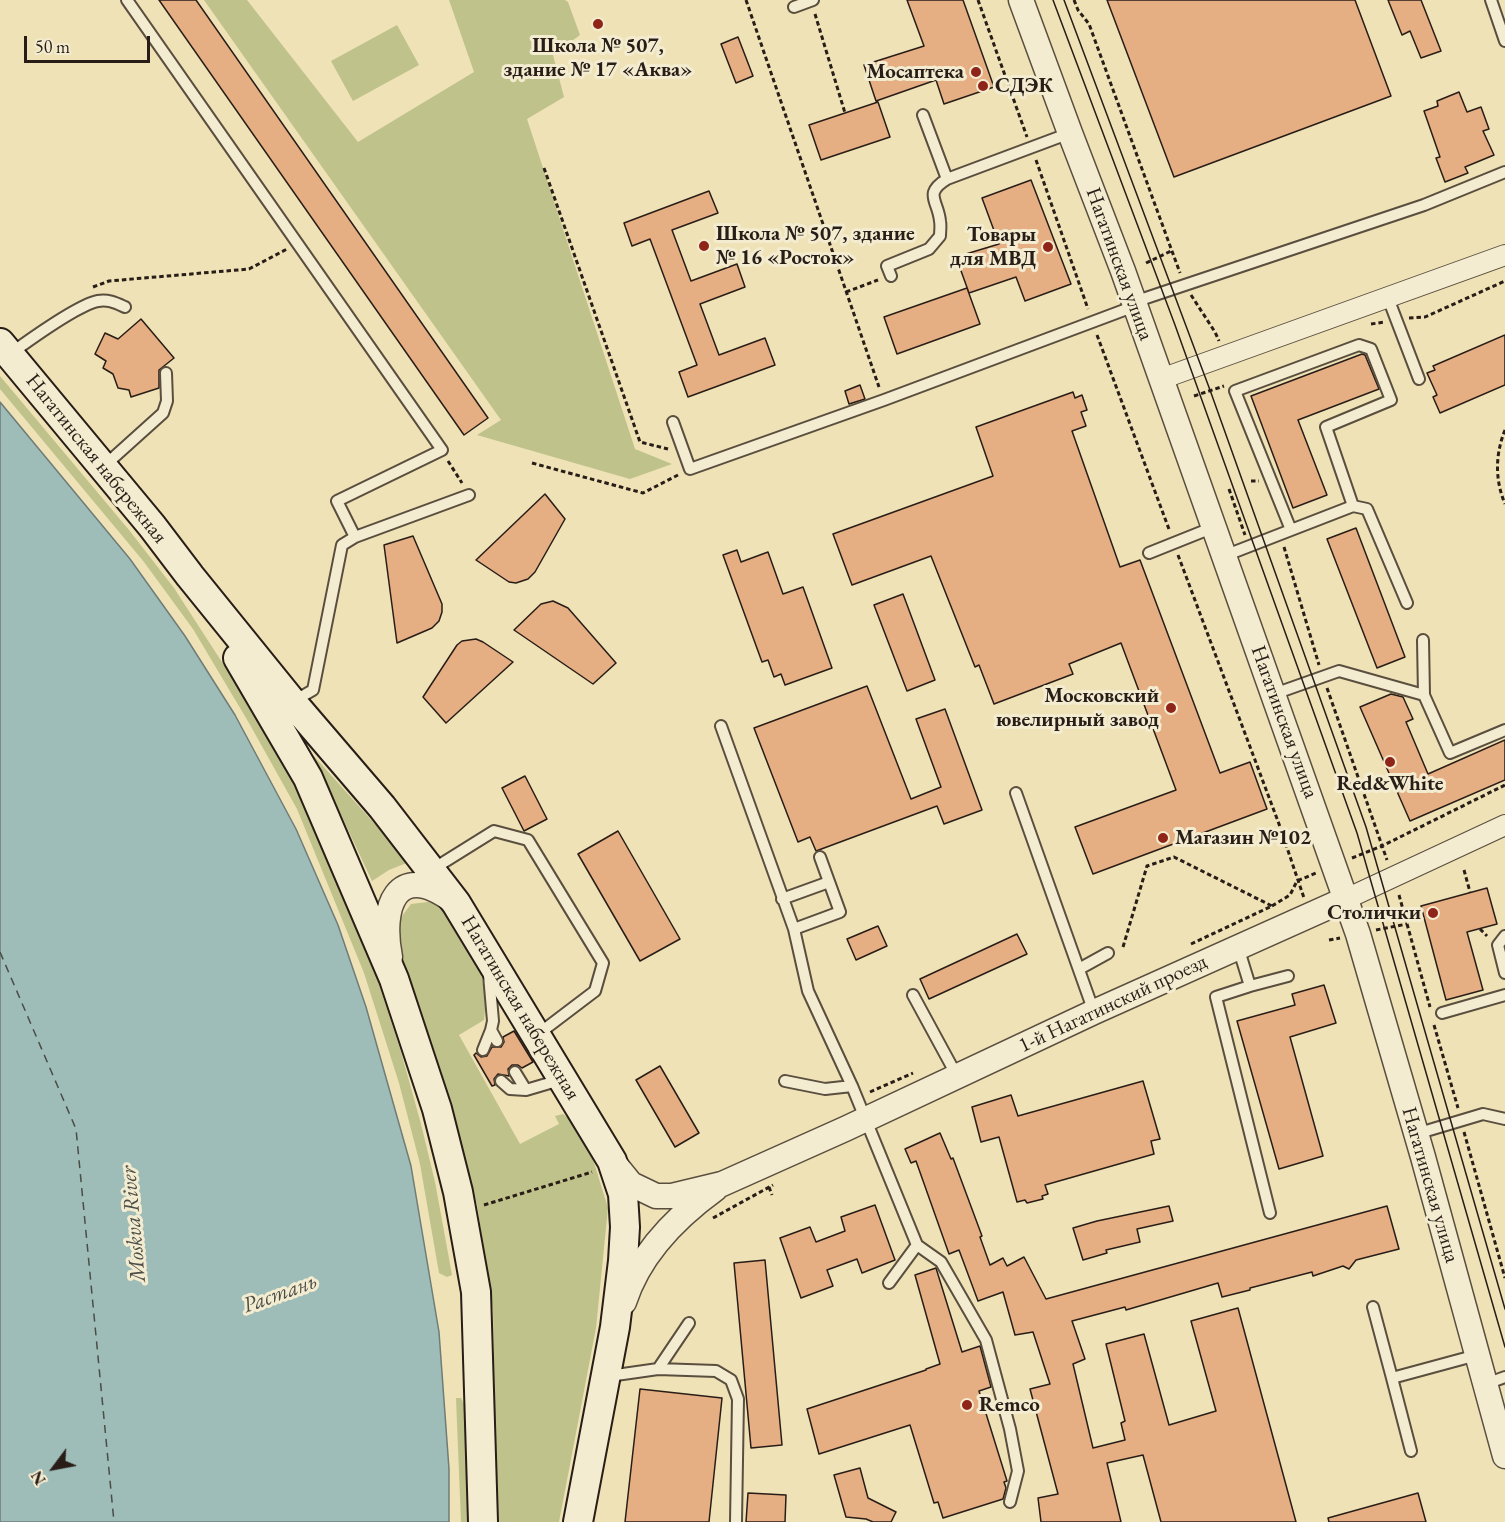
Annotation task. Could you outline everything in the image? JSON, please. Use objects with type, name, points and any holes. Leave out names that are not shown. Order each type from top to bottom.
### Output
[{"type":"main road","name":"Нагатинская набережная","points":[[5,349],[152,526],[292,702],[382,807],[456,903],[563,1079],[603,1167],[623,1194],[625,1227],[615,1327],[578,1522]]},
{"type":"main road","name":"Нагатинская набережная","points":[[190,576],[308,778],[394,979],[437,1109],[458,1192],[476,1292],[483,1522]]},
{"type":"street","name":"Нагатинская улица","points":[[1021,0],[1134,304],[1335,865],[1416,1134],[1478,1354],[1495,1381],[1505,1456]]},
{"type":"street","points":[[1161,379],[1505,255]]},
{"type":"street","name":"1-й Нагатинский проезд","points":[[723,1184],[1505,825]]},
{"type":"street","points":[[394,979],[386,918],[389,904],[396,895],[405,888],[416,885],[427,886],[456,903]]},
{"type":"street","points":[[603,1167],[657,1196],[672,1196],[723,1184]]},
{"type":"street","points":[[615,1327],[630,1283],[645,1257],[679,1218],[723,1184]]},
{"type":"lane","points":[[127,0],[442,450],[337,501],[355,537]]},
{"type":"lane","points":[[794,7],[812,0]]},
{"type":"lane","points":[[1491,0],[1505,41]]},
{"type":"lane","points":[[923,115],[947,179]]},
{"type":"lane","points":[[891,276],[887,266],[929,249],[940,236],[940,220],[933,197],[936,186],[947,179],[1070,133]]},
{"type":"lane","points":[[673,422],[690,470],[1092,322],[1184,284],[1424,205],[1505,172]]},
{"type":"lane","points":[[1388,298],[1419,379]]},
{"type":"lane","points":[[5,349],[32,337],[97,301],[111,301],[125,307]]},
{"type":"lane","points":[[1292,530],[1235,391],[1359,345],[1371,349],[1391,400],[1326,427],[1353,506]]},
{"type":"lane","points":[[103,468],[163,413],[167,401],[166,373]]},
{"type":"lane","points":[[292,702],[313,690],[342,545],[355,537],[469,495]]},
{"type":"lane","points":[[1224,556],[1353,506],[1367,509],[1407,603]]},
{"type":"lane","points":[[1149,553],[1214,527]]},
{"type":"lane","points":[[1423,640],[1424,695],[1449,753],[1505,730]]},
{"type":"lane","points":[[1274,694],[1340,671],[1424,695]]},
{"type":"lane","points":[[721,726],[794,929],[808,992],[852,1086],[917,1245],[941,1262],[986,1340],[1010,1429],[1018,1471],[1010,1502]]},
{"type":"lane","points":[[1016,793],[1094,1012]]},
{"type":"lane","points":[[431,870],[494,831],[528,840],[603,963],[595,991],[537,1035]]},
{"type":"lane","points":[[794,929],[840,912],[820,857]]},
{"type":"lane","points":[[783,899],[829,882]]},
{"type":"lane","points":[[1505,936],[1498,945],[1505,973]]},
{"type":"lane","points":[[1238,947],[1250,986]]},
{"type":"lane","points":[[483,1050],[493,1021],[486,950]]},
{"type":"lane","points":[[1079,969],[1108,953]]},
{"type":"lane","points":[[1270,1213],[1216,997],[1288,976]]},
{"type":"lane","points":[[913,995],[957,1076]]},
{"type":"lane","points":[[1438,1016],[1505,995]]},
{"type":"lane","points":[[491,1030],[497,1041]]},
{"type":"lane","points":[[515,1072],[526,1090]]},
{"type":"lane","points":[[501,1081],[510,1089],[526,1090],[563,1079]]},
{"type":"lane","points":[[785,1081],[825,1089],[852,1086]]},
{"type":"lane","points":[[1416,1134],[1483,1114],[1505,1119]]},
{"type":"lane","points":[[889,1283],[917,1245]]},
{"type":"lane","points":[[1373,1307],[1411,1451]]},
{"type":"lane","points":[[658,1369],[689,1323]]},
{"type":"lane","points":[[1392,1378],[1478,1354]]},
{"type":"lane","points":[[606,1376],[658,1369],[716,1371],[731,1380],[738,1399],[736,1522]]},
{"type":"path","points":[[746,0],[884,400]]},
{"type":"path","points":[[812,0],[845,113]]},
{"type":"path","points":[[978,0],[1092,322],[1279,824],[1297,881]]},
{"type":"path","points":[[1074,0],[1078,10],[1089,24],[1184,284],[1215,332],[1232,375],[1224,386],[1194,396]]},
{"type":"path","points":[[544,168],[640,442],[684,452]]},
{"type":"path","points":[[88,290],[109,281],[249,269],[298,243]]},
{"type":"path","points":[[1146,262],[1172,250]]},
{"type":"path","points":[[846,292],[891,276]]},
{"type":"path","points":[[1397,320],[1425,316],[1505,281]]},
{"type":"path","points":[[1224,386],[1228,396]]},
{"type":"path","points":[[1505,430],[1499,448],[1497,467],[1499,486],[1505,504]]},
{"type":"path","points":[[442,450],[469,495]]},
{"type":"path","points":[[532,464],[643,493],[690,470]]},
{"type":"path","points":[[1257,471],[1261,481]]},
{"type":"path","points":[[1229,489],[1249,546]]},
{"type":"path","points":[[1280,533],[1323,677],[1393,878],[1430,1008]]},
{"type":"path","points":[[1272,906],[1290,895],[1297,881],[1382,846],[1505,785]]},
{"type":"path","points":[[1124,947],[1147,866]]},
{"type":"path","points":[[1464,870],[1470,892]]},
{"type":"path","points":[[1438,1016],[1461,1121],[1505,1278]]},
{"type":"path","points":[[488,1204],[603,1167]]},
{"type":"path","points":[[712,1218],[780,1182]]},
{"type":"path","points":[[769,1187],[772,1195]]},
{"type":"green space","points":[[204,0],[247,0],[358,142],[474,72],[449,0],[565,0],[568,2],[580,35],[553,55],[564,97],[527,119],[635,449],[672,464],[630,479],[477,435],[501,420]]},
{"type":"green space","points":[[397,25],[419,65],[353,101],[331,61]]},
{"type":"green space","points":[[0,376],[129,530],[174,588],[262,724],[298,788],[363,935],[401,1052],[435,1182],[452,1275],[447,1277],[439,1273],[420,1164],[399,1083],[364,973],[297,809],[193,629],[144,562],[0,389]]},
{"type":"green space","points":[[313,755],[409,862],[389,870],[372,881]]},
{"type":"green space","points":[[428,902],[445,908],[479,963],[486,1000],[484,1020],[459,1035],[520,1144],[559,1124],[555,1116],[563,1114],[574,1123],[591,1153],[608,1208],[596,1328],[559,1522],[497,1522],[493,1311],[477,1205],[419,1007],[405,974],[395,940],[399,920],[411,904]]},
{"type":"green space","points":[[456,1398],[461,1398],[466,1408],[470,1522],[461,1522]]},
{"type":"water","points":[[0,402],[130,559],[185,636],[235,715],[296,829],[338,925],[366,1007],[411,1166],[439,1332],[449,1469],[449,1522],[0,1522]]},
{"type":"building","points":[[159,0],[196,0],[488,418],[464,435]]},
{"type":"building","points":[[907,0],[963,0],[994,87],[944,104],[936,80],[876,101],[864,65],[924,46]]},
{"type":"building","points":[[1107,0],[1355,0],[1391,96],[1174,177]]},
{"type":"building","points":[[1388,0],[1421,0],[1441,51],[1421,58],[1410,31],[1402,35]]},
{"type":"building","points":[[738,37],[753,76],[736,83],[721,44]]},
{"type":"building","points":[[1459,92],[1467,112],[1481,107],[1489,129],[1483,131],[1494,155],[1465,167],[1468,173],[1445,182],[1436,158],[1440,157],[1424,111],[1438,106],[1437,101]]},
{"type":"building","points":[[878,102],[890,137],[821,160],[809,125]]},
{"type":"building","points":[[1031,180],[1071,284],[1025,301],[1016,277],[969,293],[956,257],[999,244],[982,198]]},
{"type":"building","points":[[709,191],[718,213],[672,230],[691,281],[737,264],[745,287],[700,304],[719,355],[765,338],[775,365],[688,397],[679,372],[697,365],[650,239],[632,246],[624,223]]},
{"type":"building","points":[[967,288],[980,324],[897,354],[884,317]]},
{"type":"building","points":[[141,319],[174,358],[159,370],[159,388],[131,397],[129,390],[118,388],[113,374],[103,368],[106,361],[95,354],[105,333],[118,339]]},
{"type":"building","points":[[1505,335],[1505,385],[1440,413],[1433,397],[1437,395],[1427,373],[1435,370],[1433,366]]},
{"type":"building","points":[[1362,354],[1365,355],[1379,389],[1298,420],[1327,495],[1293,508],[1251,396]]},
{"type":"building","points":[[860,385],[865,399],[849,404],[845,391]]},
{"type":"building","points":[[1073,392],[1075,398],[1082,395],[1087,410],[1081,412],[1086,426],[1072,431],[1120,567],[1140,560],[1220,773],[1250,762],[1267,809],[1093,874],[1075,827],[1176,790],[1121,643],[1069,664],[1073,674],[994,704],[979,665],[975,667],[931,556],[852,585],[833,534],[993,476],[976,427]]},
{"type":"building","points":[[545,494],[565,519],[535,572],[528,579],[516,583],[509,582],[476,560]]},
{"type":"building","points":[[1356,528],[1405,657],[1377,668],[1327,539]]},
{"type":"building","points":[[413,536],[442,604],[442,612],[439,621],[432,628],[397,643],[384,545]]},
{"type":"building","points":[[737,550],[741,562],[768,552],[783,594],[803,587],[832,668],[785,685],[781,674],[774,677],[768,660],[762,662],[723,555]]},
{"type":"building","points":[[903,594],[935,680],[907,691],[874,605]]},
{"type":"building","points":[[553,601],[568,608],[616,663],[593,684],[514,630],[541,604]]},
{"type":"building","points":[[476,639],[513,662],[446,723],[423,697],[457,645],[462,641]]},
{"type":"building","points":[[867,686],[911,799],[941,787],[916,719],[945,709],[982,810],[944,824],[937,806],[816,851],[810,837],[798,842],[754,728]]},
{"type":"building","points":[[1391,694],[1403,697],[1413,719],[1406,722],[1428,774],[1505,740],[1505,780],[1410,821],[1360,707]]},
{"type":"building","points":[[525,776],[547,819],[524,831],[502,788]]},
{"type":"building","points":[[618,831],[680,939],[640,961],[578,854]]},
{"type":"building","points":[[1487,888],[1497,924],[1467,932],[1483,990],[1446,1000],[1421,906]]},
{"type":"building","points":[[878,926],[887,946],[856,960],[847,939]]},
{"type":"building","points":[[1017,934],[1027,954],[929,999],[920,979]]},
{"type":"building","points":[[1324,985],[1336,1023],[1290,1037],[1323,1156],[1279,1169],[1237,1021],[1295,1005],[1292,994]]},
{"type":"building","points":[[514,1031],[533,1062],[522,1068],[512,1065],[508,1069],[509,1076],[498,1074],[494,1079],[495,1085],[492,1086],[474,1055],[476,1053],[481,1057],[487,1056],[492,1047],[501,1047],[504,1042],[503,1037]]},
{"type":"building","points":[[660,1066],[699,1133],[675,1147],[636,1080]]},
{"type":"building","points":[[1143,1081],[1160,1139],[1151,1141],[1154,1154],[1045,1185],[1048,1194],[1042,1196],[1043,1199],[1027,1203],[1025,1200],[1017,1202],[999,1137],[981,1142],[972,1107],[1011,1095],[1018,1116]]},
{"type":"building","points":[[940,1133],[951,1159],[953,1158],[982,1236],[980,1237],[990,1265],[1003,1258],[1007,1266],[1024,1257],[1046,1299],[1387,1206],[1399,1249],[1356,1260],[1349,1269],[1343,1266],[1313,1276],[1312,1272],[1222,1297],[1218,1283],[1126,1310],[1125,1307],[1072,1321],[1085,1359],[1073,1364],[1093,1448],[1125,1440],[1121,1423],[1125,1421],[1106,1344],[1144,1334],[1169,1425],[1216,1411],[1191,1321],[1238,1308],[1296,1522],[1161,1522],[1143,1455],[1107,1463],[1121,1522],[1041,1522],[1038,1498],[1058,1494],[1030,1389],[1050,1384],[1033,1332],[1015,1335],[1003,1292],[978,1301],[959,1250],[949,1254],[916,1161],[911,1163],[905,1149]]},
{"type":"building","points":[[875,1205],[895,1260],[862,1273],[857,1259],[827,1270],[833,1286],[801,1298],[780,1238],[810,1227],[816,1242],[845,1231],[841,1217]]},
{"type":"building","points":[[1169,1206],[1173,1221],[1137,1229],[1140,1242],[1106,1250],[1107,1253],[1083,1260],[1073,1228]]},
{"type":"building","points":[[765,1260],[782,1445],[751,1448],[734,1263]]},
{"type":"building","points":[[936,1268],[962,1352],[980,1346],[991,1387],[979,1391],[1007,1481],[1004,1482],[1006,1488],[1003,1499],[943,1518],[938,1502],[934,1503],[910,1425],[819,1454],[807,1409],[940,1364],[915,1275]]},
{"type":"building","points":[[640,1389],[722,1398],[709,1522],[625,1522]]},
{"type":"building","points":[[860,1468],[868,1498],[896,1512],[891,1522],[873,1522],[846,1517],[834,1475]]},
{"type":"building","points":[[748,1493],[786,1495],[785,1522],[746,1522]]},
{"type":"building","points":[[1418,1493],[1426,1522],[1329,1522],[1328,1518]]},
{"type":"ferry route","points":[[0,952],[76,1129],[114,1522]]},
{"type":"tram line","points":[[1053,0],[1175,325],[1357,833],[1505,1347]]},
{"type":"tram line","points":[[1064,0],[1210,390],[1366,827],[1505,1309]]},
{"type":"place","name":"Школа № 507, здание № 17 «Аква»","points":[[598,24]]},
{"type":"place","name":"Мосаптека","points":[[976,72]]},
{"type":"place","name":"СДЭК","points":[[983,86]]},
{"type":"place","name":"Школа № 507, здание № 16 «Росток»","points":[[704,246]]},
{"type":"place","name":"Товары для МВД","points":[[1048,247]]},
{"type":"place","name":"Московский ювелирный завод","points":[[1171,708]]},
{"type":"place","name":"Red&White","points":[[1390,762]]},
{"type":"place","name":"Магазин №102","points":[[1163,838]]},
{"type":"place","name":"Столички","points":[[1433,913]]},
{"type":"place","name":"Remco","points":[[967,1405]]},
{"type":"water label","name":"Moskva River","points":[[134,1224]]},
{"type":"water label","name":"Растань","points":[[280,1294]]}]
